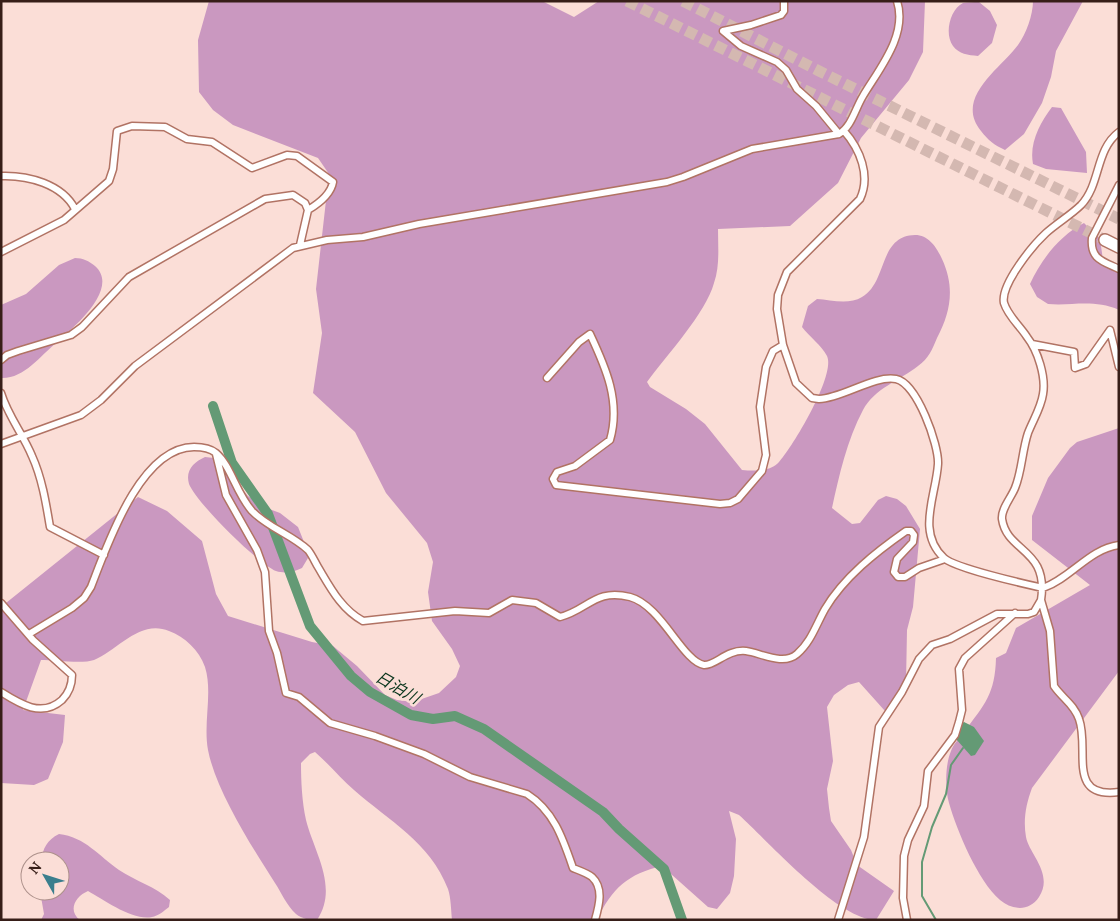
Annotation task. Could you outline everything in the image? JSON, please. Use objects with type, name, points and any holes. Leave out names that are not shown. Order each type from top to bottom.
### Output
[{"type":"highway","points":[[1105,240],[1119,247]]},
{"type":"street","points":[[784,1],[784,11],[781,15],[751,25],[722,31],[741,46],[778,62],[786,70],[797,89],[842,133],[852,139],[864,166],[865,189],[860,199],[788,272],[782,282],[777,309],[784,344],[796,383],[812,398],[825,399],[883,380],[895,379],[904,382],[912,389],[919,400],[938,463],[929,526],[931,539],[945,560]]},
{"type":"street","points":[[1,444],[82,415],[101,400],[135,366],[278,257],[300,245],[327,240],[363,237],[419,224],[667,182],[752,149],[842,133],[887,58],[900,19],[897,1]]},
{"type":"street","points":[[1,252],[64,220],[109,181],[113,169],[117,131],[132,126],[165,127],[187,139],[212,142],[252,168],[287,155],[297,156],[333,182],[325,196],[308,210]]},
{"type":"street","points":[[838,920],[864,837],[879,726],[902,692],[909,675],[925,650],[932,645],[950,639],[997,614],[1034,612],[1041,600],[1043,588],[1041,573],[1034,561],[1010,535],[1002,519],[1003,511],[1019,478],[1028,434],[1043,392],[1042,376],[1032,344],[1008,311],[1004,302],[1004,290],[1045,234],[1082,204],[1087,196],[1105,146],[1119,132]]},
{"type":"street","points":[[1,176],[29,178],[57,190],[67,197],[75,209]]},
{"type":"street","points":[[1119,185],[1092,238],[1092,246],[1093,254],[1119,269]]},
{"type":"street","points":[[1,360],[13,353],[71,335],[82,327],[129,277],[265,199],[293,195],[305,202],[308,210],[300,245]]},
{"type":"street","points":[[1032,344],[1074,352],[1075,368],[1086,364],[1110,330],[1119,367]]},
{"type":"street","points":[[547,378],[579,342],[590,334],[612,386],[614,418],[610,440],[575,466],[557,472],[553,479],[556,485],[720,504],[730,503],[738,499],[762,471],[766,456],[760,407],[766,367],[773,351],[784,344]]},
{"type":"street","points":[[1,393],[5,406],[32,454],[40,477],[50,527],[104,555]]},
{"type":"street","points":[[29,634],[84,598],[91,588],[130,497],[162,459],[187,447],[210,450],[216,453],[225,463],[234,484],[253,512],[308,551],[342,605],[353,616],[363,621],[455,611],[489,613],[512,600],[536,603],[560,618],[571,615],[598,596],[630,597],[645,604],[669,628],[688,654],[702,665],[708,664],[730,652],[745,651],[779,659],[788,659],[796,655],[813,635],[825,609],[837,593],[872,555],[906,531],[911,530],[914,534],[913,542],[897,559],[894,572],[898,577],[905,577],[919,568],[945,560],[1043,588],[1057,583],[1097,551],[1119,545]]},
{"type":"street","points":[[216,453],[226,495],[257,550],[265,572],[268,630],[277,653],[286,694],[299,698],[330,723],[375,736],[424,754],[470,777],[527,794],[546,810],[558,828],[573,868],[592,876],[600,897],[595,920]]},
{"type":"street","points":[[1041,600],[1050,631],[1054,686],[1058,693],[1069,700],[1079,719],[1083,743],[1082,765],[1085,777],[1089,785],[1096,792],[1105,794],[1119,792]]},
{"type":"street","points":[[1,603],[8,614],[33,640],[72,675],[72,684],[66,696],[57,704],[38,709],[16,701],[1,692]]},
{"type":"street","points":[[908,920],[904,898],[904,856],[908,840],[924,806],[928,771],[955,735],[959,722],[962,710],[959,669],[965,658],[1015,613]]},
{"type":"shaded area","points":[[209,1],[542,1],[574,17],[599,1],[925,1],[923,52],[909,80],[861,138],[838,183],[790,226],[718,229],[717,270],[710,295],[685,334],[647,382],[650,387],[686,409],[705,424],[742,470],[757,471],[771,468],[779,462],[793,442],[811,411],[825,379],[828,365],[827,356],[802,327],[808,306],[817,299],[851,301],[862,297],[876,281],[889,251],[903,237],[915,235],[924,237],[935,247],[942,259],[949,279],[950,289],[946,319],[928,357],[911,371],[881,390],[868,402],[863,410],[848,446],[832,508],[852,524],[860,523],[878,500],[886,496],[897,499],[906,506],[920,529],[913,607],[907,630],[906,683],[893,709],[885,711],[859,682],[848,685],[834,695],[827,707],[833,761],[827,789],[831,821],[851,850],[857,865],[894,891],[876,920],[860,916],[842,907],[823,893],[785,860],[739,815],[729,811],[736,839],[734,876],[730,893],[717,909],[708,907],[662,866],[640,873],[622,884],[609,899],[597,920],[452,920],[448,889],[431,858],[420,845],[354,790],[315,752],[310,754],[301,763],[302,792],[306,820],[323,870],[326,895],[323,908],[317,920],[301,917],[290,907],[256,853],[227,801],[212,766],[207,739],[208,687],[205,667],[199,655],[186,641],[169,631],[158,628],[139,632],[94,660],[76,662],[41,660],[23,710],[65,715],[63,742],[48,779],[34,785],[1,783],[1,607],[138,497],[167,511],[202,541],[216,594],[228,616],[312,642],[333,646],[357,666],[385,695],[397,700],[413,702],[439,693],[456,677],[460,666],[452,649],[432,621],[428,592],[433,562],[427,543],[386,493],[355,432],[313,393],[322,333],[316,289],[329,174],[318,158],[233,125],[213,110],[199,92],[198,40]]},
{"type":"shaded area","points":[[1033,1],[1083,1],[1056,51],[1051,77],[1042,103],[1024,134],[1005,150],[992,142],[981,131],[974,119],[973,107],[976,96],[991,74],[1021,41],[1030,18]]},
{"type":"shaded area","points":[[979,2],[990,11],[997,25],[992,43],[978,56],[964,54],[955,49],[950,41],[950,22],[958,6],[963,3]]},
{"type":"shaded area","points":[[1052,107],[1061,108],[1086,152],[1087,173],[1046,169],[1033,164],[1032,156],[1036,134]]},
{"type":"shaded area","points":[[1084,223],[1100,239],[1103,260],[1119,265],[1119,310],[1092,304],[1048,304],[1037,297],[1030,284],[1052,249],[1075,228]]},
{"type":"shaded area","points":[[75,258],[83,259],[95,266],[101,275],[102,286],[98,297],[82,319],[31,366],[17,375],[1,378],[1,305],[26,294],[59,265]]},
{"type":"shaded area","points":[[1119,428],[1119,671],[1032,788],[1026,812],[1025,831],[1028,844],[1042,872],[1044,880],[1043,889],[1035,902],[1030,905],[1020,908],[1010,906],[1000,900],[984,881],[969,855],[957,827],[949,803],[946,784],[949,757],[953,746],[988,698],[994,681],[996,658],[1006,653],[1016,628],[1090,585],[1032,540],[1032,516],[1048,478],[1070,448],[1077,442]]},
{"type":"shaded area","points":[[205,457],[214,458],[248,496],[264,507],[280,513],[298,527],[308,558],[302,568],[283,572],[276,571],[267,566],[242,545],[203,504],[189,484],[188,475],[191,467]]},
{"type":"shaded area","points":[[964,722],[974,727],[984,741],[975,755],[971,756],[956,739],[961,724]]},
{"type":"shaded area","points":[[59,834],[84,843],[119,870],[164,895],[170,900],[169,907],[154,916],[136,916],[119,909],[88,891],[80,896],[75,904],[74,912],[80,920],[41,920],[44,914],[42,901],[70,901],[70,851],[43,851],[51,839]]},
{"type":"waterway","name":"日泊川","points":[[213,406],[232,463],[268,514],[310,626],[351,676],[370,692],[411,715],[433,719],[455,716],[484,729],[603,812],[664,869],[682,920]]},
{"type":"waterway","points":[[936,920],[922,896],[922,862],[932,827],[946,794],[951,765],[963,748]]},
{"type":"tunnel","points":[[627,1],[1105,240]]},
{"type":"tunnel","points":[[683,1],[819,71],[1119,219]]}]
